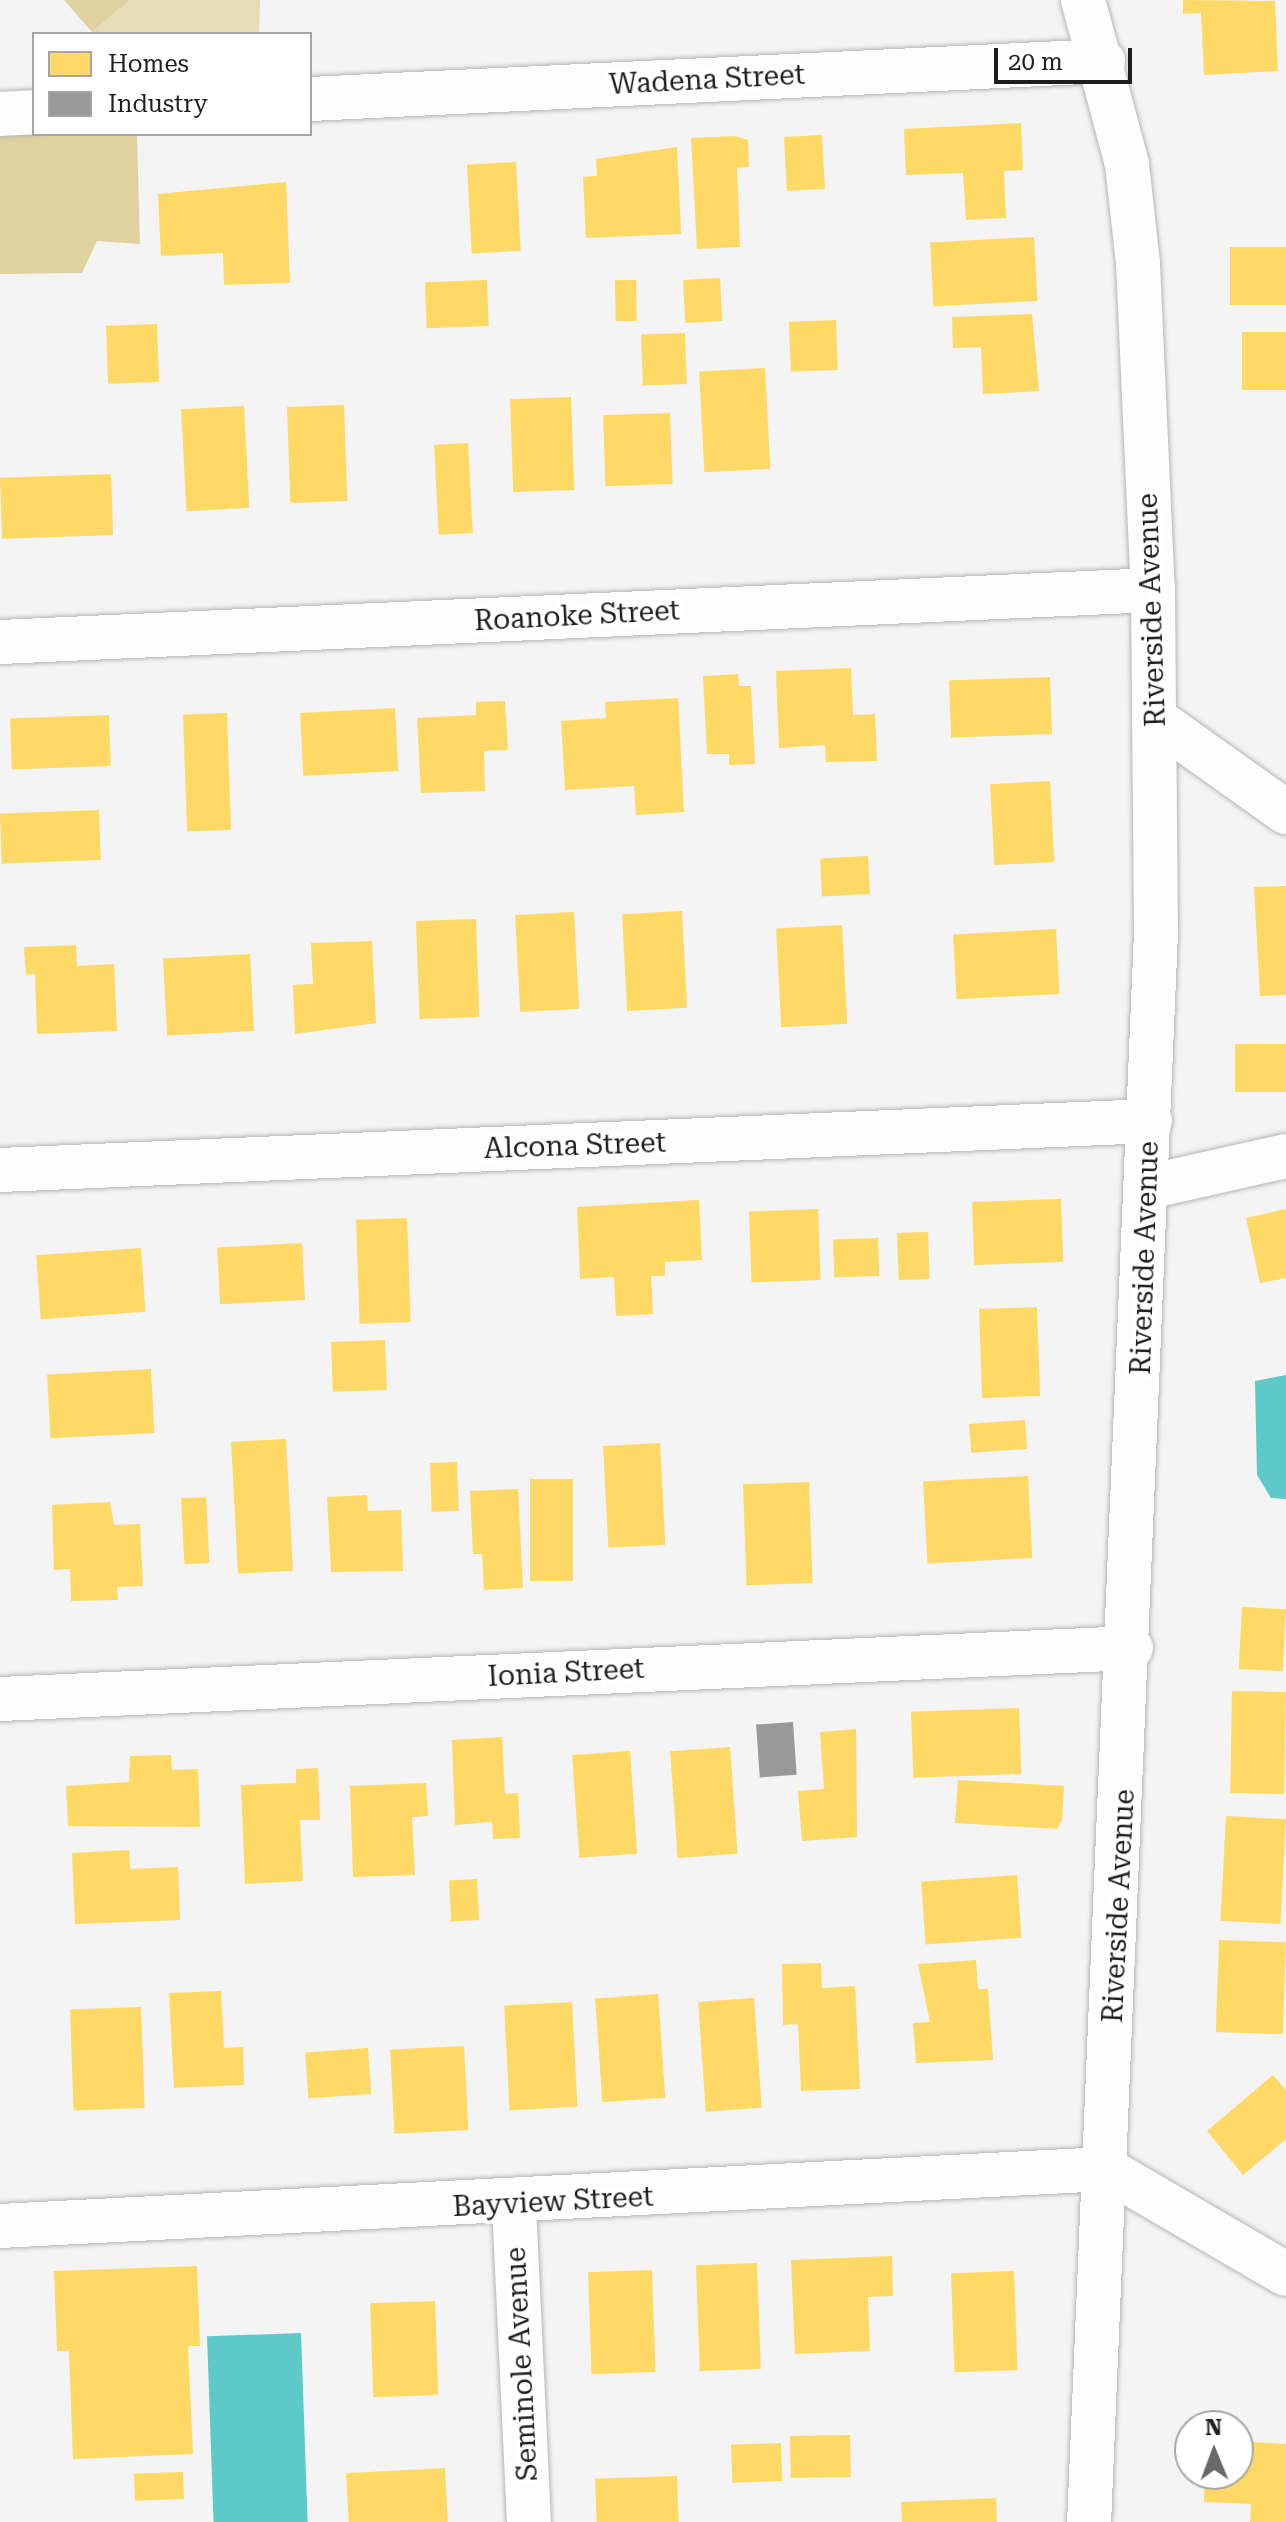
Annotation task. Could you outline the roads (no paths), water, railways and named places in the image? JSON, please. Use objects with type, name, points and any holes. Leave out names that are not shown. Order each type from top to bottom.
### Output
[{"type":"street","name":"Riverside Avenue","points":[[1083,0],[1103,61],[1127,164],[1138,264],[1153,590],[1155,719],[1148,1187],[1131,1648],[1089,2522]]},
{"type":"street","name":"Wadena Street","points":[[312,99],[1103,61]]},
{"type":"street","points":[[0,114],[32,112]]},
{"type":"street","name":"Roanoke Street","points":[[0,642],[1153,590]]},
{"type":"street","points":[[1155,719],[1286,812]]},
{"type":"street","name":"Alcona Street","points":[[0,1170],[1150,1121]]},
{"type":"street","points":[[1148,1187],[1286,1156]]},
{"type":"street","name":"Ionia Street","points":[[0,1699],[1131,1648]]},
{"type":"street","points":[[1106,2169],[1286,2274]]},
{"type":"street","name":"Bayview Street","points":[[0,2226],[514,2205],[1106,2169]]},
{"type":"street","name":"Seminole Avenue","points":[[514,2205],[529,2522]]},
{"type":"water","points":[[1286,1375],[1286,1499],[1271,1498],[1257,1475],[1255,1381]]},
{"type":"water","points":[[301,2333],[308,2522],[214,2522],[207,2336]]}]
